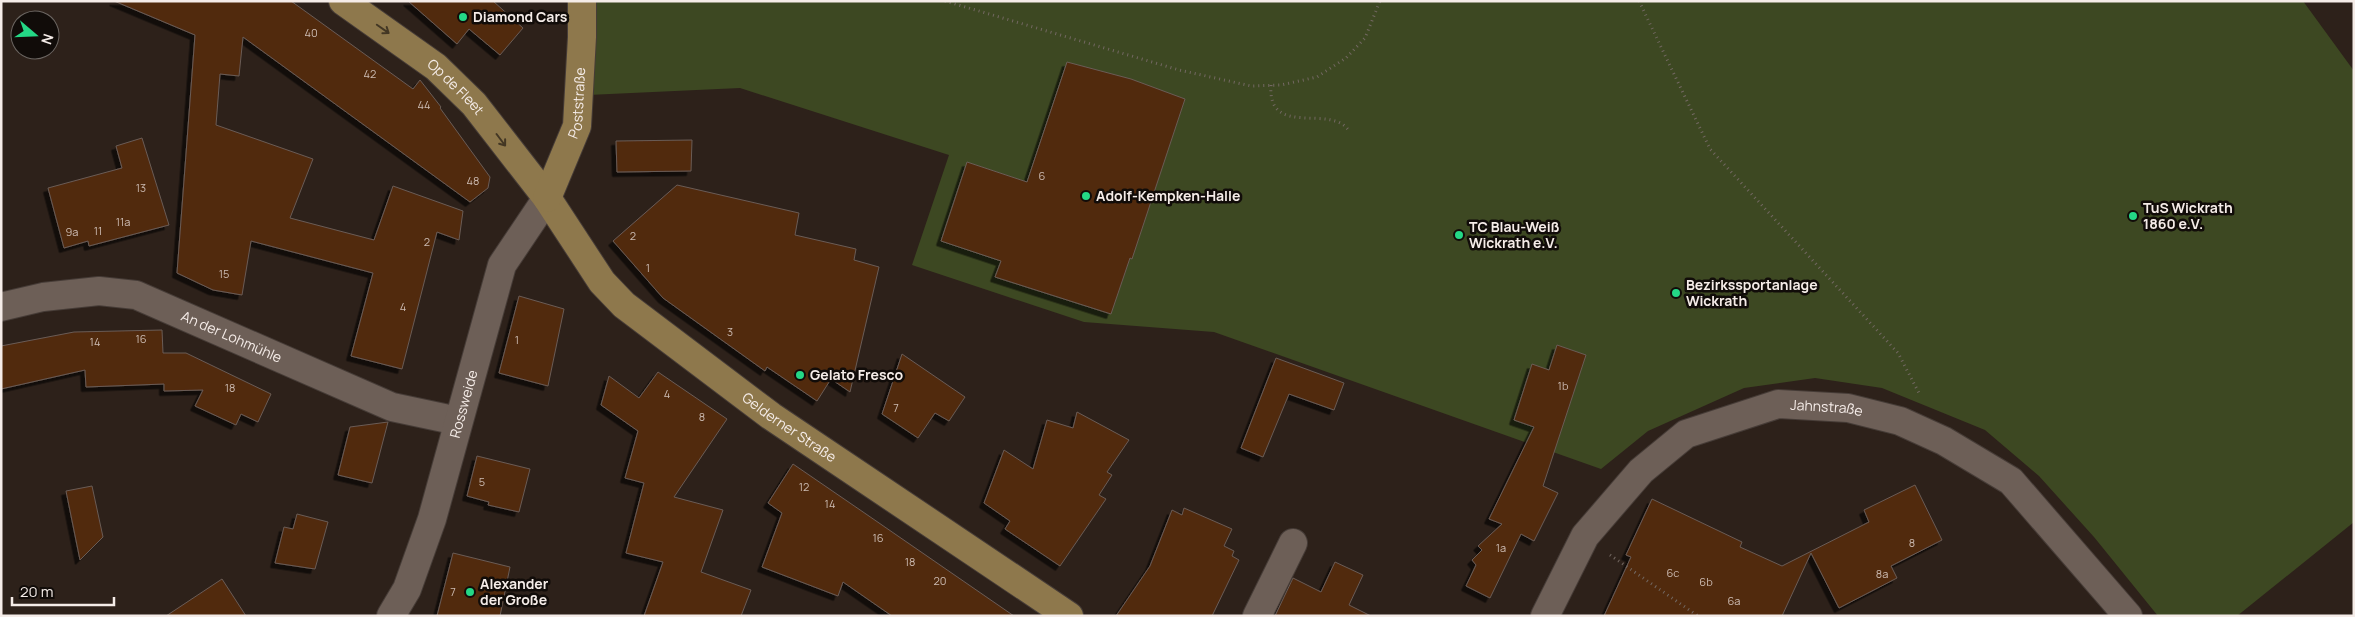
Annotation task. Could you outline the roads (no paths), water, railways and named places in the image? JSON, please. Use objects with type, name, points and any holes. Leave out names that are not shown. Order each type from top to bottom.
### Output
[{"type":"main road","name":"Op de Fleet","points":[[343,1],[436,67],[474,104],[547,198]]},
{"type":"main road","name":"Poststraße","points":[[547,198],[577,126],[582,1]]},
{"type":"main road","name":"Gelderner Straße","points":[[547,198],[602,282],[624,305],[771,416],[1069,616]]},
{"type":"street","name":"Rossweide","points":[[391,616],[408,589],[423,545],[502,265],[547,198]]},
{"type":"street","name":"An der Lohmühle","points":[[1,307],[43,297],[99,291],[136,295],[392,407],[458,421]]},
{"type":"street","name":"Jahnstraße","points":[[1545,616],[1585,536],[1641,471],[1686,434],[1778,404],[1848,408],[1900,421],[1935,437],[2011,481],[2128,616]]},
{"type":"street","points":[[1257,616],[1293,543]]},
{"type":"place","name":"Diamond Cars","points":[[463,17]]},
{"type":"place","name":"Adolf-Kempken-Halle","points":[[1086,196]]},
{"type":"place","name":"TuS Wickrath 1860 e.V.","points":[[2133,216]]},
{"type":"place","name":"TC Blau-Weiß Wickrath e.V.","points":[[1459,235]]},
{"type":"place","name":"Bezirkssportanlage Wickrath","points":[[1676,293]]},
{"type":"place","name":"Gelato Fresco","points":[[800,375]]},
{"type":"place","name":"Alexander der Große","points":[[470,592]]}]
